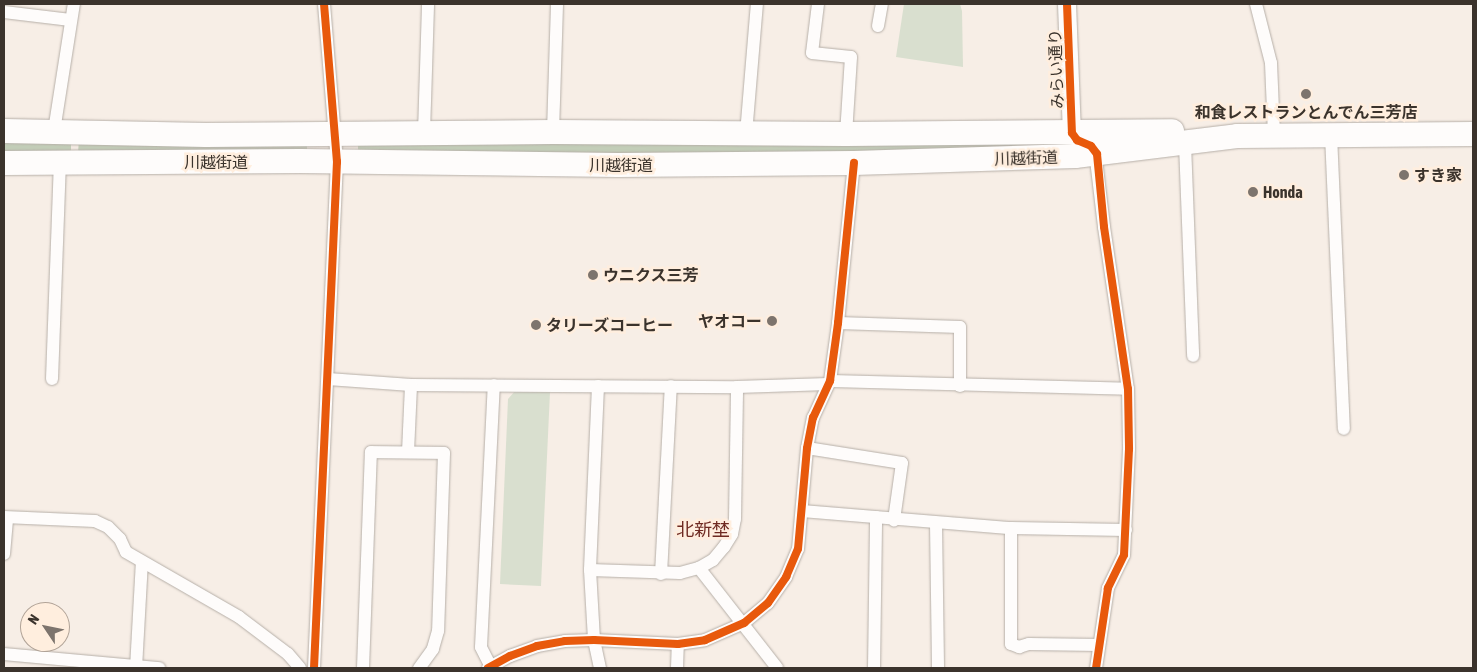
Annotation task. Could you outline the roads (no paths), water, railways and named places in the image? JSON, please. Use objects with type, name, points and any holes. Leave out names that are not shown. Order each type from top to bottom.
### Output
[{"type":"highway","name":"川越街道","points":[[4,131],[206,135],[553,132],[846,134],[1200,132],[1237,136]]},
{"type":"highway","name":"川越街道","points":[[4,163],[337,162],[610,165],[854,163],[1075,156],[1185,144],[1237,136],[1473,134]]},
{"type":"street","points":[[54,131],[74,4]]},
{"type":"street","points":[[314,668],[337,162],[324,4]]},
{"type":"street","points":[[424,133],[428,4]]},
{"type":"street","points":[[553,132],[557,4]]},
{"type":"street","points":[[746,134],[757,4]]},
{"type":"street","points":[[818,4],[812,53],[851,57],[846,134]]},
{"type":"street","points":[[878,26],[882,4]]},
{"type":"street","name":"みらい通り","points":[[1067,4],[1072,133]]},
{"type":"street","points":[[1256,4],[1271,63],[1274,135]]},
{"type":"street","points":[[4,12],[71,20]]},
{"type":"street","points":[[1072,133],[1077,140],[1091,146],[1097,154],[1104,227],[1128,389],[1124,555],[1108,588],[1096,668]]},
{"type":"street","points":[[1331,135],[1344,429]]},
{"type":"street","points":[[1185,144],[1194,356]]},
{"type":"street","points":[[52,379],[60,162]]},
{"type":"street","points":[[494,386],[481,647],[490,667],[510,656],[538,646],[594,640],[678,644],[705,640],[744,623],[768,603],[786,577],[798,549],[807,448],[813,418],[829,383],[838,323],[854,163]]},
{"type":"street","points":[[838,323],[960,327],[960,386]]},
{"type":"street","points":[[328,379],[411,385],[737,387],[829,383],[1128,389]]},
{"type":"street","points":[[408,452],[411,385]]},
{"type":"street","points":[[598,386],[590,570],[594,640],[600,668]]},
{"type":"street","points":[[661,574],[671,386]]},
{"type":"street","points":[[590,570],[661,574],[680,573],[699,568],[713,560],[724,547],[733,527],[737,387]]},
{"type":"street","points":[[807,448],[902,463],[894,520]]},
{"type":"street","points":[[363,668],[371,452],[444,453],[438,631],[432,649],[420,668]]},
{"type":"street","points":[[802,511],[894,520],[1011,528],[1126,530]]},
{"type":"street","points":[[874,668],[876,517]]},
{"type":"street","points":[[4,554],[6,518],[95,521],[108,527],[120,539],[126,552],[239,617],[288,654],[300,668]]},
{"type":"street","points":[[936,523],[938,668]]},
{"type":"street","points":[[1011,528],[1011,644],[1019,647],[1029,644],[1099,645]]},
{"type":"street","points":[[136,667],[142,562]]},
{"type":"street","points":[[699,568],[744,623],[777,668]]},
{"type":"street","points":[[677,668],[678,644]]},
{"type":"street","points":[[4,654],[159,668]]},
{"type":"place","name":"和食レストランとんでん三芳店","points":[[1306,94]]},
{"type":"place","name":"すき家","points":[[1404,175]]},
{"type":"place","name":"Honda","points":[[1253,192]]},
{"type":"place","name":"ウニクス三芳","points":[[593,275]]},
{"type":"place","name":"ヤオコー","points":[[772,321]]},
{"type":"place","name":"タリーズコーヒー","points":[[536,325]]},
{"type":"district","name":"北新埜","points":[[703,530]]}]
